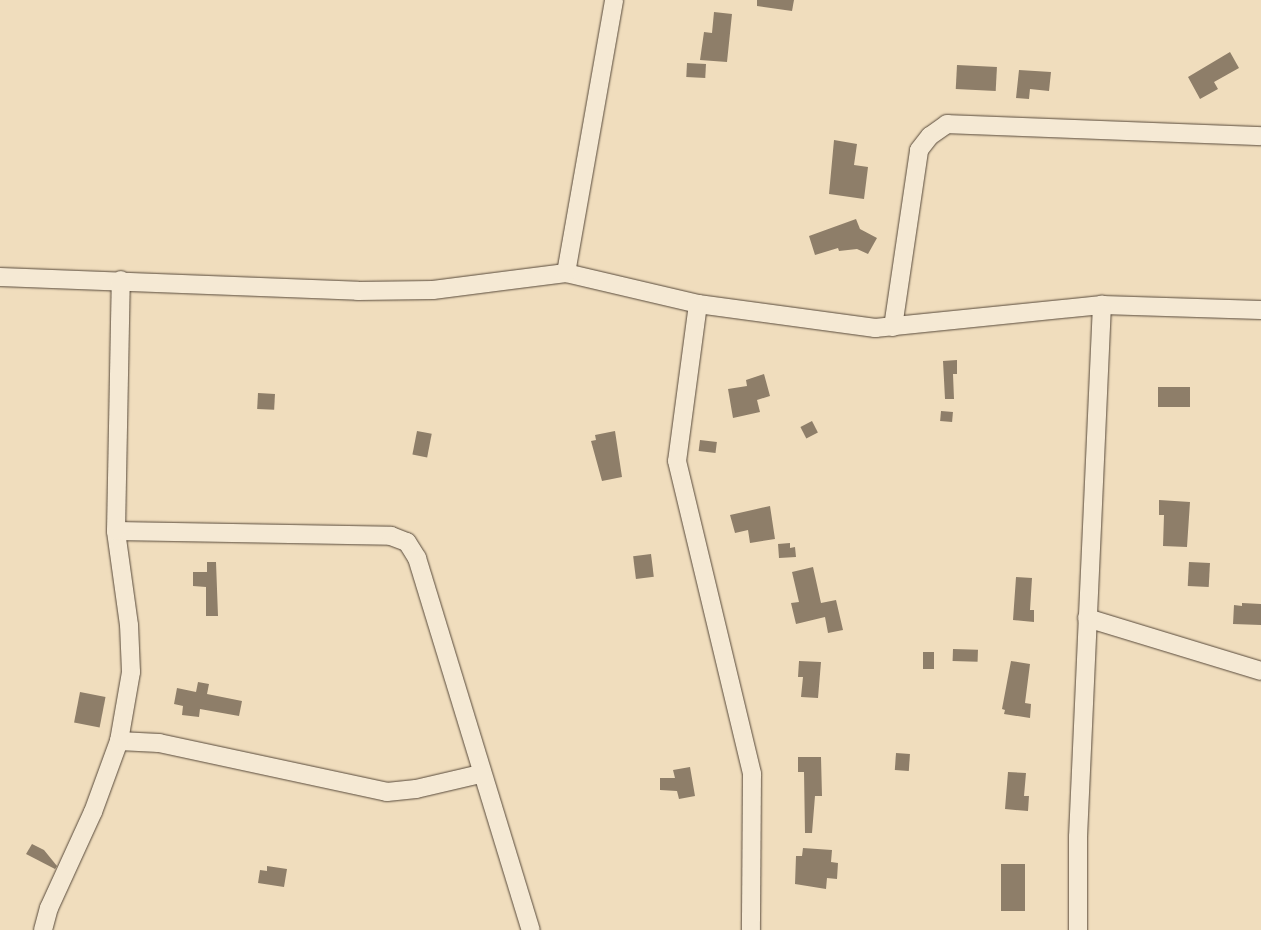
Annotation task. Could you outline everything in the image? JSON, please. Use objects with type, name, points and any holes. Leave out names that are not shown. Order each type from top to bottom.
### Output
[{"type":"street","points":[[566,273],[614,0]]},
{"type":"street","points":[[893,327],[919,150],[930,136],[947,124],[1261,136]]},
{"type":"street","points":[[0,277],[121,280],[367,291],[432,290],[566,273],[698,304],[875,328],[1102,305],[1261,310]]},
{"type":"street","points":[[43,930],[49,908],[93,812],[119,741],[131,672],[129,625],[116,531],[121,280]]},
{"type":"street","points":[[698,304],[677,461],[752,774],[751,930]]},
{"type":"street","points":[[1078,930],[1078,837],[1102,305]]},
{"type":"street","points":[[116,531],[391,536],[408,542],[416,558],[480,774],[530,930]]},
{"type":"street","points":[[1087,618],[1261,671]]},
{"type":"street","points":[[119,741],[159,743],[387,792],[416,789],[480,774]]},
{"type":"building","points":[[757,0],[794,0],[792,11],[757,6]]},
{"type":"building","points":[[714,12],[732,14],[727,62],[700,60],[704,32],[712,33]]},
{"type":"building","points":[[1230,52],[1239,68],[1214,82],[1218,89],[1200,99],[1188,77]]},
{"type":"building","points":[[687,63],[706,64],[705,78],[686,77]]},
{"type":"building","points":[[957,65],[997,67],[996,91],[956,89]]},
{"type":"building","points":[[1019,70],[1051,72],[1049,91],[1030,89],[1029,99],[1016,98]]},
{"type":"building","points":[[834,140],[857,144],[854,165],[868,167],[864,199],[829,194]]},
{"type":"building","points":[[856,219],[860,229],[877,238],[868,254],[857,249],[839,251],[838,248],[815,255],[809,236]]},
{"type":"building","points":[[957,360],[957,374],[953,374],[954,399],[945,399],[943,361]]},
{"type":"building","points":[[764,374],[770,396],[757,400],[760,412],[733,418],[728,389],[747,386],[746,380]]},
{"type":"building","points":[[1158,387],[1190,387],[1190,407],[1158,407]]},
{"type":"building","points":[[258,393],[275,394],[274,410],[257,409]]},
{"type":"building","points":[[941,411],[953,412],[952,422],[940,421]]},
{"type":"building","points":[[812,421],[818,433],[806,438],[800,427]]},
{"type":"building","points":[[417,431],[432,434],[427,457],[412,455]]},
{"type":"building","points":[[615,431],[622,477],[602,481],[591,441],[596,440],[595,435]]},
{"type":"building","points":[[700,440],[717,442],[716,453],[699,451]]},
{"type":"building","points":[[1159,500],[1190,502],[1187,547],[1163,546],[1164,515],[1159,515]]},
{"type":"building","points":[[770,506],[775,539],[750,543],[748,530],[735,533],[730,515]]},
{"type":"building","points":[[790,543],[790,548],[795,547],[796,557],[779,558],[778,544]]},
{"type":"building","points":[[651,554],[654,577],[636,579],[633,556]]},
{"type":"building","points":[[207,562],[216,562],[218,616],[206,616],[206,587],[193,586],[193,572],[207,572]]},
{"type":"building","points":[[1189,562],[1210,563],[1209,587],[1188,586]]},
{"type":"building","points":[[813,567],[821,603],[836,600],[843,630],[828,633],[825,617],[796,624],[791,603],[799,602],[792,572]]},
{"type":"building","points":[[1016,577],[1032,578],[1030,610],[1034,610],[1034,622],[1013,620]]},
{"type":"building","points":[[1242,603],[1261,604],[1261,625],[1233,624],[1234,605],[1242,606]]},
{"type":"building","points":[[953,649],[978,650],[978,662],[953,661]]},
{"type":"building","points":[[923,652],[934,652],[934,669],[923,669]]},
{"type":"building","points":[[799,661],[821,662],[818,698],[801,697],[803,677],[798,677]]},
{"type":"building","points":[[1011,661],[1030,664],[1025,703],[1031,704],[1030,718],[1004,714],[1005,710],[1002,709]]},
{"type":"building","points":[[198,682],[209,684],[207,694],[242,701],[239,716],[200,709],[199,717],[182,715],[183,706],[174,704],[177,688],[196,692]]},
{"type":"building","points":[[80,692],[106,697],[100,727],[74,722]]},
{"type":"building","points":[[896,753],[910,754],[909,771],[895,770]]},
{"type":"building","points":[[798,757],[821,757],[822,796],[815,796],[812,833],[805,833],[804,772],[798,772]]},
{"type":"building","points":[[690,767],[695,796],[679,799],[677,791],[660,790],[660,778],[675,778],[673,770]]},
{"type":"building","points":[[1008,772],[1026,773],[1024,796],[1029,796],[1028,811],[1005,809]]},
{"type":"building","points":[[32,844],[44,850],[57,866],[55,869],[26,854]]},
{"type":"building","points":[[803,848],[832,850],[831,862],[838,863],[837,879],[827,878],[826,889],[795,884],[796,856],[802,856]]},
{"type":"building","points":[[1001,864],[1025,864],[1025,911],[1001,911]]},
{"type":"building","points":[[267,866],[287,869],[284,887],[258,883],[260,870],[267,871]]}]
